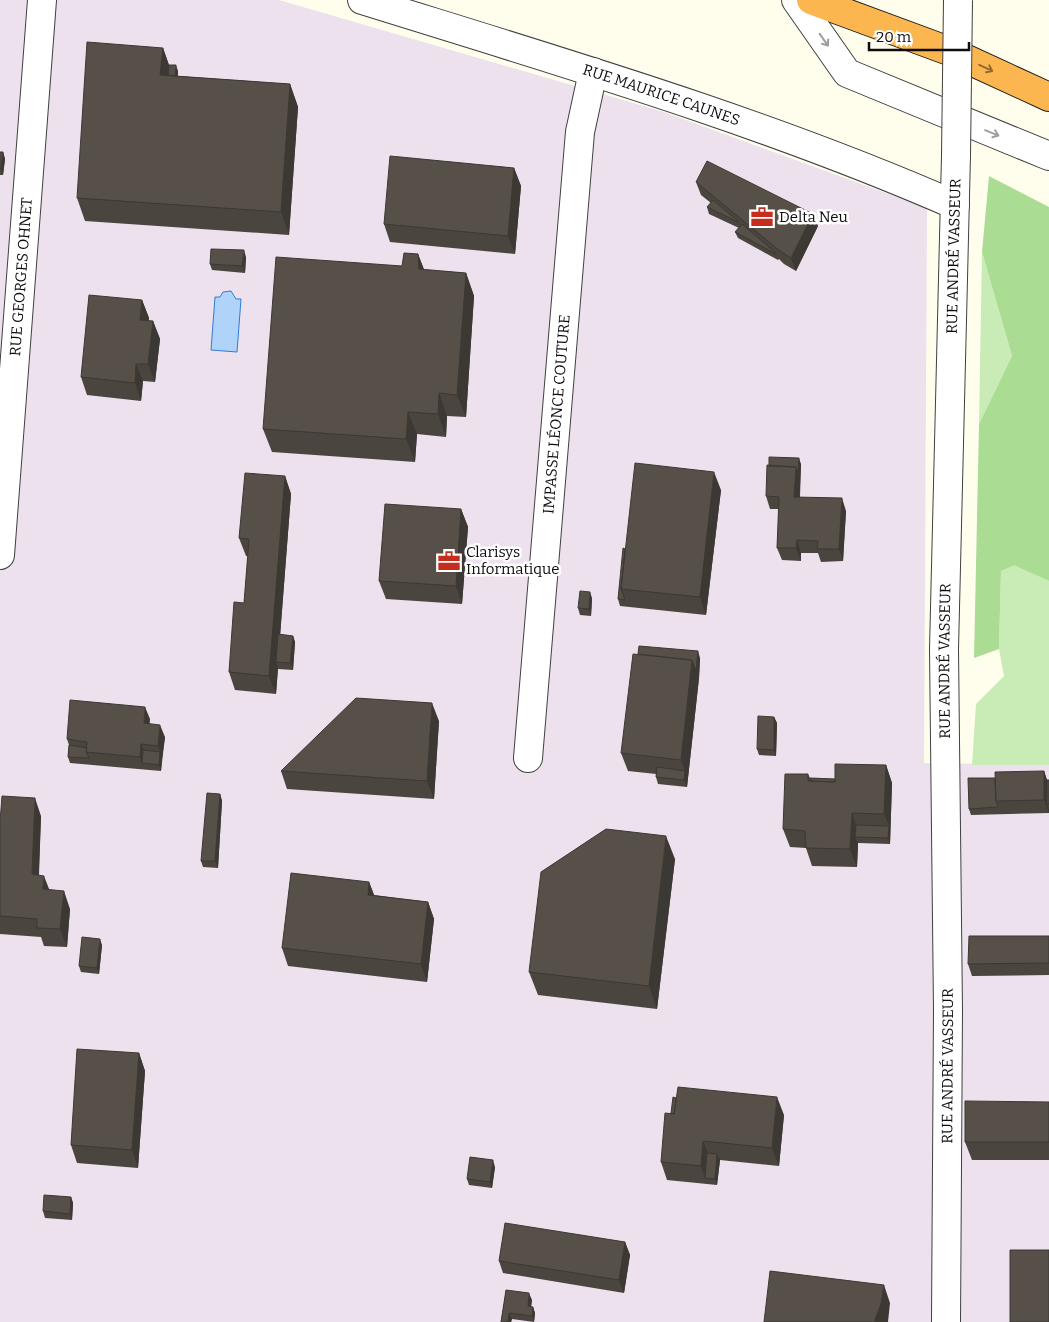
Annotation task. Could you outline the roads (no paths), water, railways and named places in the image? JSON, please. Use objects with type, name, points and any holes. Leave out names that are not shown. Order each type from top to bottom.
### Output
[{"type":"highway","points":[[810,0],[948,51],[1049,97]]},
{"type":"street","name":"RUE GEORGES OHNET","points":[[0,555],[42,0]]},
{"type":"street","name":"RUE MAURICE CAUNES","points":[[362,0],[594,72],[811,146],[955,205]]},
{"type":"street","points":[[796,0],[847,73],[1049,156]]},
{"type":"street","name":"RUE ANDRÉ VASSEUR","points":[[946,1322],[948,1010],[944,649],[958,0]]},
{"type":"street","name":"IMPASSE LÉONCE COUTURE","points":[[528,758],[580,132],[594,72]]},
{"type":"water","points":[[231,291],[236,299],[241,299],[237,352],[211,350],[215,297],[220,297],[223,292]]},
{"type":"place","name":"Delta Neu","points":[[762,217]]},
{"type":"place","name":"Clarisys Informatique","points":[[449,561]]}]
